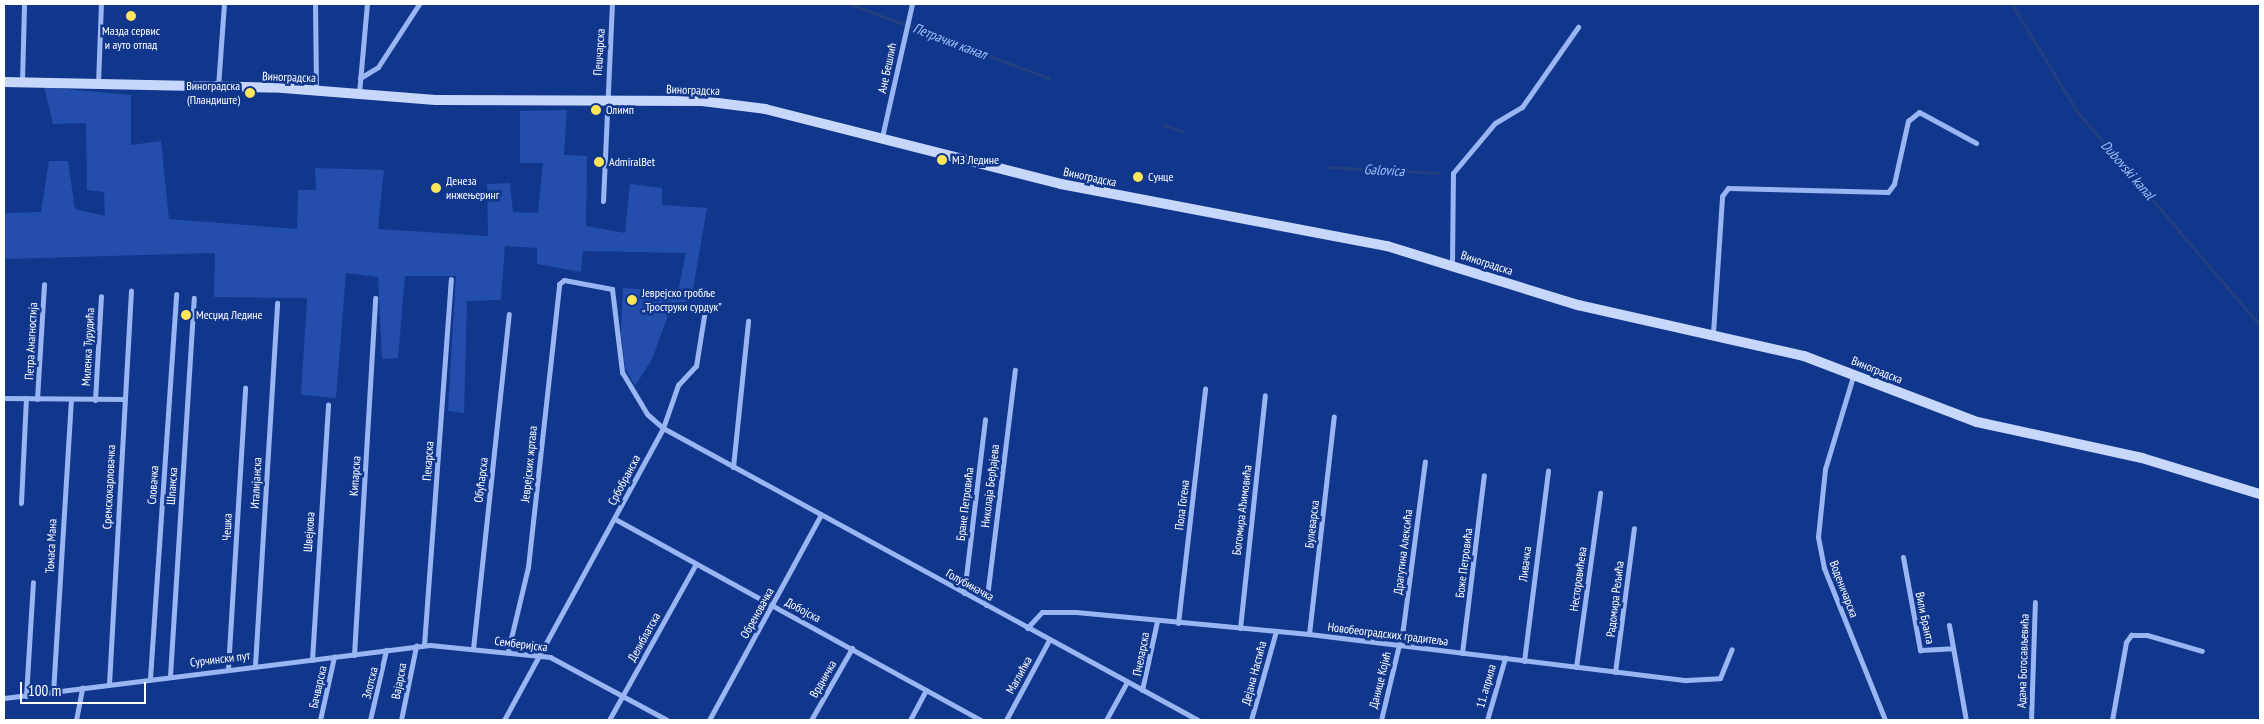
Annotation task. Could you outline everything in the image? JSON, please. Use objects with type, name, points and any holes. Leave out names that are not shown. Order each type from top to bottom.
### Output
[{"type":"street","points":[[22,82],[24,4]]},
{"type":"street","points":[[98,85],[101,4]]},
{"type":"street","points":[[218,88],[224,4]]},
{"type":"street","points":[[315,4],[316,90]]},
{"type":"street","points":[[359,93],[366,4]]},
{"type":"street","points":[[360,78],[378,66],[419,4]]},
{"type":"street","name":"Пешчарска","points":[[603,201],[612,4]]},
{"type":"street","name":"Ане Бешлић","points":[[882,138],[912,4]]},
{"type":"street","points":[[1452,265],[1453,173],[1496,123],[1522,106],[1578,27]]},
{"type":"street","name":"Виноградска","points":[[4,82],[316,90],[436,100],[728,104],[882,138],[1061,184],[1347,237],[1452,265],[1578,305],[1712,333],[1854,373],[1977,422],[2142,458],[2260,494]]},
{"type":"street","points":[[1712,333],[1722,196],[1728,188],[1888,192],[1894,184],[1908,121],[1919,112],[1976,143]]},
{"type":"street","name":"Пекарска","points":[[424,645],[451,279]]},
{"type":"street","name":"Јеврејских жртава","points":[[508,651],[528,567],[559,284],[564,280],[612,289],[622,372],[645,411],[663,428]]},
{"type":"street","name":"Петра Анагностија","points":[[38,399],[44,284]]},
{"type":"street","name":"Сремскокарловачка","points":[[109,684],[131,291]]},
{"type":"street","name":"Словачка","points":[[150,678],[176,294]]},
{"type":"street","name":"Миленка Турудића","points":[[95,400],[101,296]]},
{"type":"street","name":"Шпанска","points":[[170,676],[194,298]]},
{"type":"street","name":"Кипарска","points":[[354,655],[375,298]]},
{"type":"street","name":"Италијанска","points":[[255,665],[277,303]]},
{"type":"street","name":"Србобранска","points":[[504,720],[663,428],[678,385],[698,362],[705,310]]},
{"type":"street","name":"Обућарска","points":[[473,649],[509,314]]},
{"type":"street","points":[[733,467],[748,320]]},
{"type":"street","name":"Николаја Берђајева","points":[[986,605],[1015,370]]},
{"type":"street","name":"Воденичарска","points":[[1854,373],[1825,469],[1818,537],[1827,576],[1885,720]]},
{"type":"street","name":"Чешка","points":[[228,668],[245,388]]},
{"type":"street","name":"Пола Гогена","points":[[1178,623],[1205,389]]},
{"type":"street","name":"Богомира Аћимовића","points":[[1240,628],[1265,395]]},
{"type":"street","points":[[4,398],[125,400]]},
{"type":"street","points":[[22,503],[26,398]]},
{"type":"street","name":"Томаса Мана","points":[[53,693],[71,400]]},
{"type":"street","name":"Швејкова","points":[[312,660],[328,405]]},
{"type":"street","name":"Булеварска","points":[[1309,634],[1334,416]]},
{"type":"street","name":"Бране Петровића","points":[[964,593],[985,419]]},
{"type":"street","name":"Голубиначка","points":[[663,428],[1198,720]]},
{"type":"street","name":"Драгутина Алексића","points":[[1400,645],[1425,461]]},
{"type":"street","name":"Ливачка","points":[[1524,660],[1548,471]]},
{"type":"street","name":"Боже Петровића","points":[[1462,653],[1484,475]]},
{"type":"street","name":"Несторовићева","points":[[1576,667],[1600,493]]},
{"type":"street","name":"Обреновачка","points":[[710,720],[821,515]]},
{"type":"street","name":"Добојска","points":[[615,519],[981,720]]},
{"type":"street","name":"Радомира Рељића","points":[[1615,672],[1634,528]]},
{"type":"street","name":"Вили Бранта","points":[[1903,557],[1921,651],[1953,648]]},
{"type":"street","name":"Делиблатска","points":[[609,720],[696,564]]},
{"type":"street","points":[[26,696],[33,582]]},
{"type":"street","name":"Адама Богосављевића","points":[[2031,720],[2035,602]]},
{"type":"street","name":"Новобеоградских градитеља","points":[[1027,628],[1049,611],[1309,634],[1686,680],[1720,678],[1732,649]]},
{"type":"street","name":"Пчеларска","points":[[1142,690],[1157,621]]},
{"type":"street","name":"Вили Бранта","points":[[1948,625],[1966,720]]},
{"type":"street","name":"Дејана Настића","points":[[1251,720],[1276,631]]},
{"type":"street","points":[[2112,720],[2129,637],[2147,635],[2202,651]]},
{"type":"street","name":"Маглићка","points":[[1006,720],[1049,640]]},
{"type":"street","name":"Данице Којић","points":[[1380,720],[1400,645]]},
{"type":"street","name":"Семберијска","points":[[416,646],[508,651],[540,655],[622,695],[667,720]]},
{"type":"street","name":"Сурчински пут","points":[[4,698],[53,693],[228,668],[312,660],[416,646]]},
{"type":"street","name":"Вајарска","points":[[401,720],[416,646]]},
{"type":"street","name":"Врдничка","points":[[811,720],[852,648]]},
{"type":"street","name":"Злотска","points":[[370,720],[386,650]]},
{"type":"street","name":"Бачварска","points":[[320,720],[334,657]]},
{"type":"street","name":"11. априла","points":[[1487,720],[1505,658]]},
{"type":"street","points":[[1106,720],[1127,682]]},
{"type":"street","points":[[76,720],[82,688]]},
{"type":"street","points":[[910,720],[926,690]]},
{"type":"shaded area","points":[[44,87],[131,95],[131,145],[161,141],[169,219],[297,229],[298,190],[316,190],[315,168],[384,170],[378,229],[488,236],[487,184],[510,183],[513,212],[538,213],[543,163],[520,163],[520,111],[567,110],[564,155],[587,156],[586,226],[625,233],[630,184],[662,188],[662,205],[707,208],[691,301],[672,305],[652,359],[635,386],[625,368],[621,332],[623,288],[678,291],[686,253],[583,251],[581,272],[537,264],[537,248],[505,246],[501,300],[467,301],[464,413],[448,411],[456,276],[405,276],[398,358],[382,359],[378,277],[346,273],[336,398],[301,395],[307,298],[214,297],[215,253],[4,259],[4,213],[41,212],[49,161],[68,161],[75,209],[105,216],[104,192],[87,190],[86,123],[53,124]]},
{"type":"waterway","name":"Петрачки канал","points":[[850,4],[1049,78]]},
{"type":"waterway","name":"Dubovski kanal","points":[[2012,4],[2077,111],[2260,325]]},
{"type":"waterway","name":"Galovica","points":[[1164,125],[1183,131]]},
{"type":"waterway","name":"Galovica","points":[[1329,167],[1439,173]]},
{"type":"place","name":"Мазда сервис и ауто отпад","points":[[131,16]]},
{"type":"place","name":"Виноградска (Пландиште)","points":[[250,93]]},
{"type":"place","name":"Олимп","points":[[596,110]]},
{"type":"place","name":"МЗ Ледине","points":[[942,160]]},
{"type":"place","name":"AdmiralBet","points":[[599,162]]},
{"type":"place","name":"Сунце","points":[[1138,177]]},
{"type":"place","name":"Денеза инжењеринг","points":[[436,188]]},
{"type":"place","name":"Јеврејско гробље „Троструки сурдук”","points":[[632,300]]},
{"type":"place","name":"Месџид Ледине","points":[[186,315]]}]
